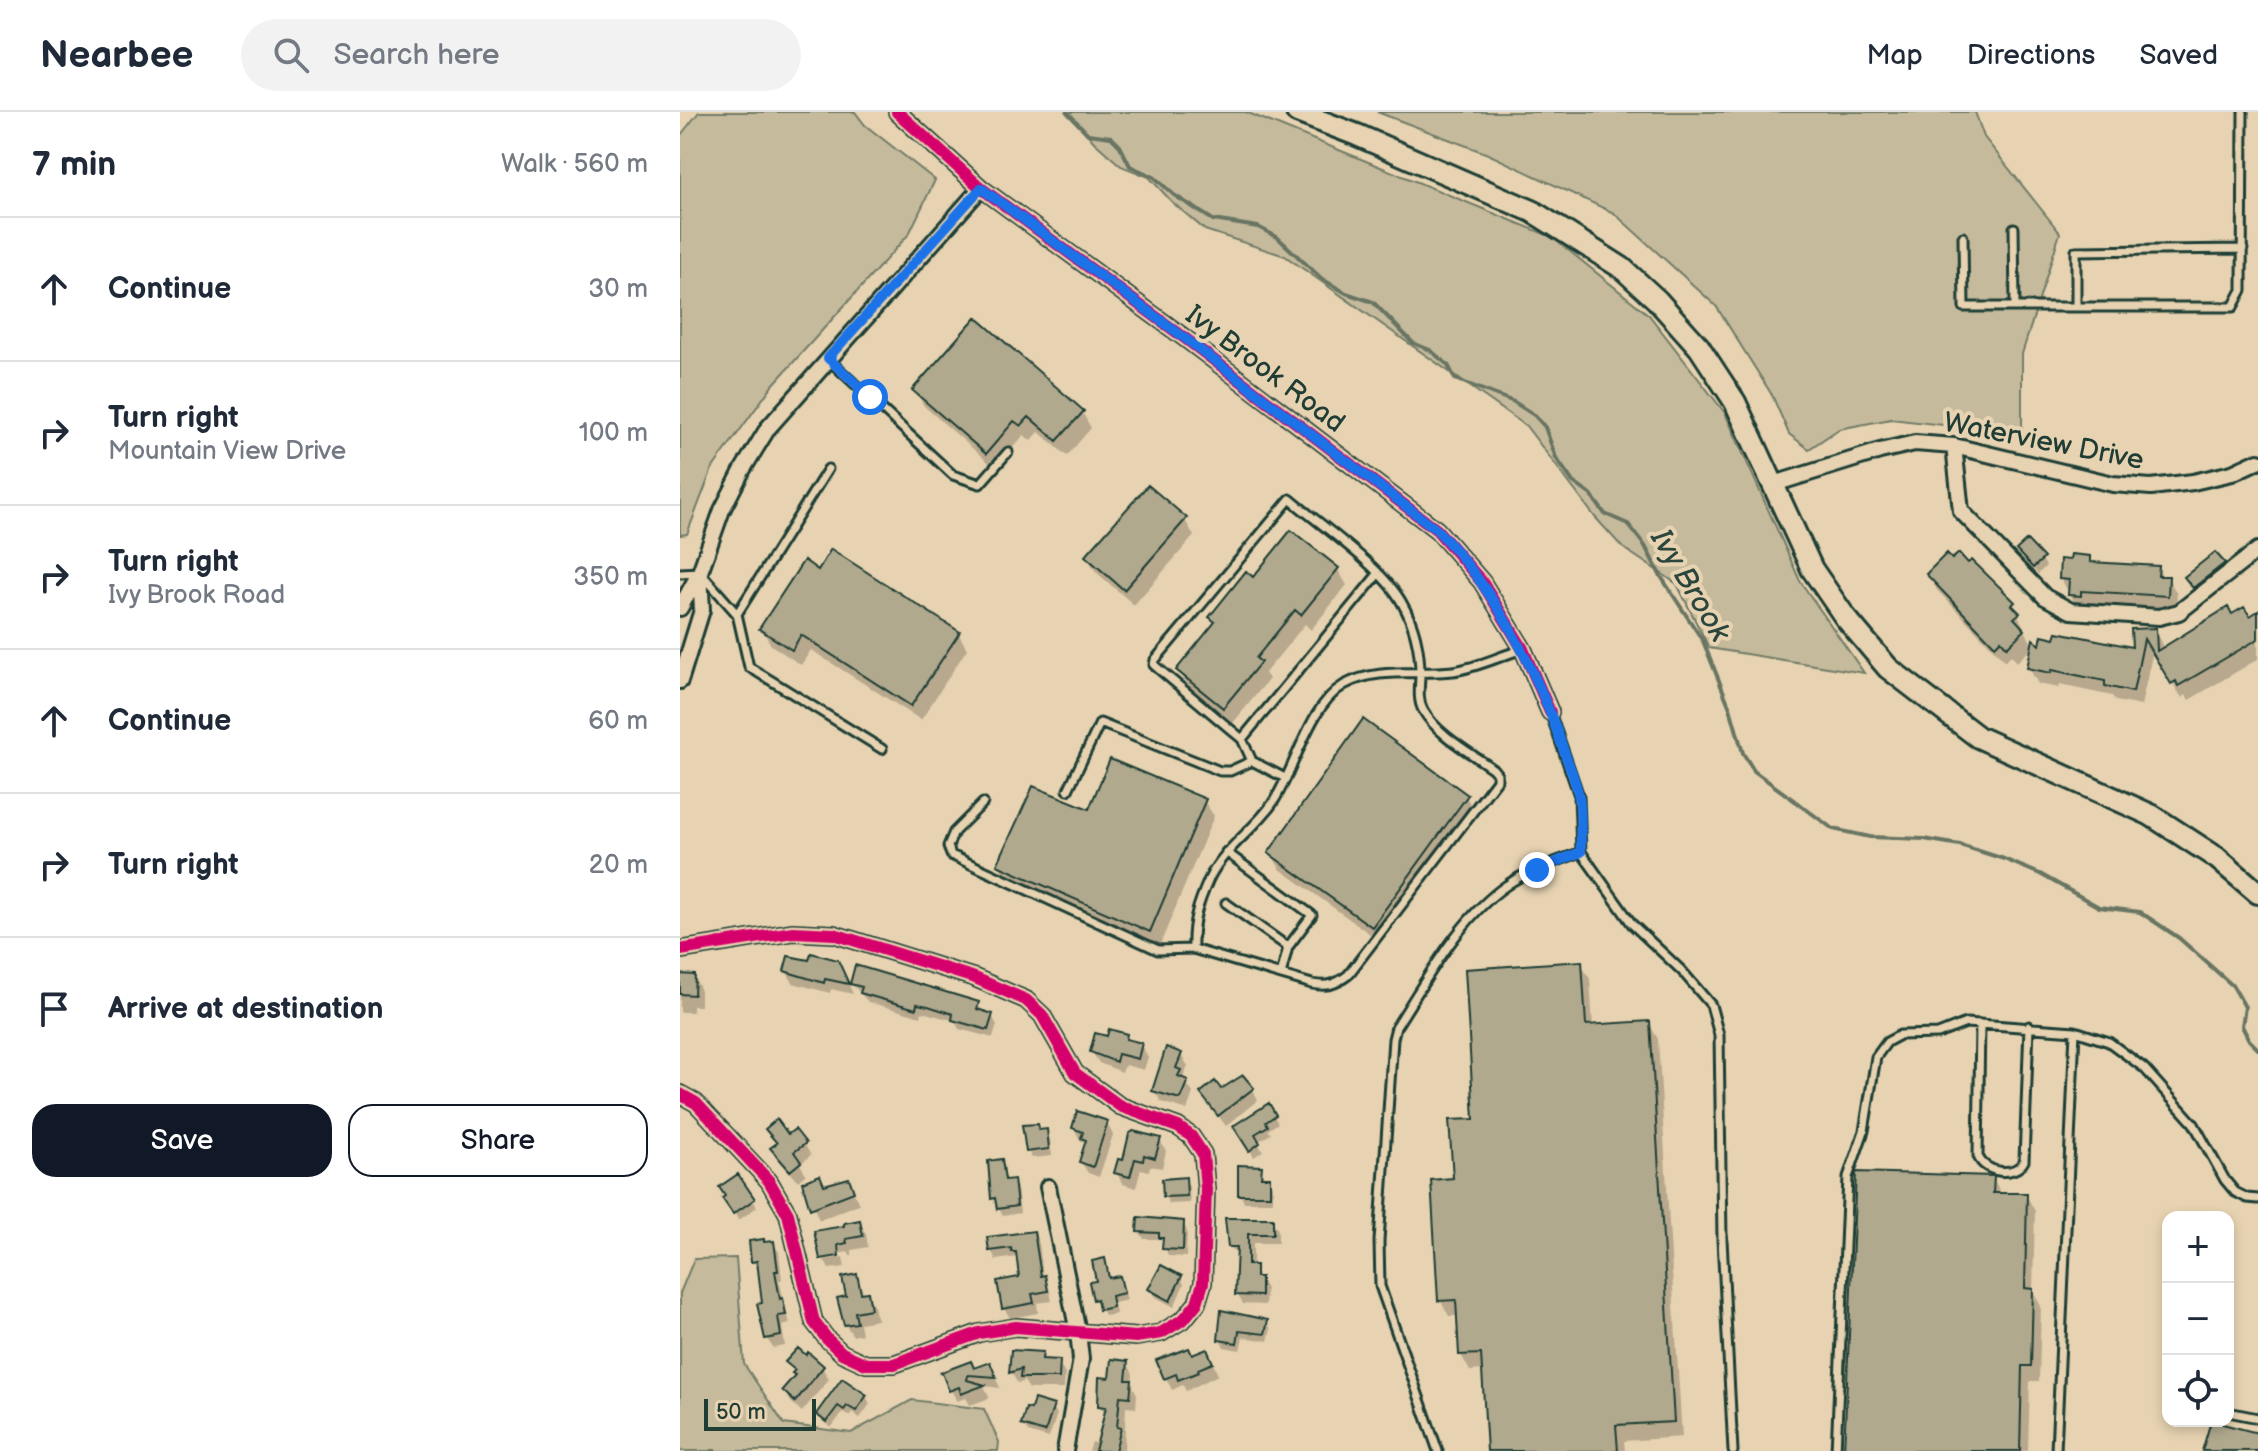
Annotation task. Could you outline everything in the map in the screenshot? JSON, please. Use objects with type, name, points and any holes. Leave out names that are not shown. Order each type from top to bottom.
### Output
[{"type":"main road","points":[[1297,112],[1532,211],[1622,268],[1657,300],[1699,347],[1735,402],[1812,569],[1845,617],[1888,668],[1978,737],[2151,815],[2217,858],[2258,893]]},
{"type":"street","name":"Ivy Brook Road","points":[[897,112],[981,188],[1437,530],[1482,582],[1523,649],[1550,712]]},
{"type":"street","points":[[680,608],[700,572],[722,510],[768,428],[981,188]]},
{"type":"street","name":"Waterview Drive","points":[[1774,484],[1915,443],[1954,446],[2113,484],[2151,487],[2232,473],[2258,461]]},
{"type":"street","points":[[1954,446],[1961,511],[2045,597],[2071,611],[2159,617],[2179,612],[2258,550]]},
{"type":"street","points":[[680,681],[702,610],[700,572]]},
{"type":"street","points":[[680,950],[793,932],[834,934],[975,978],[1026,1000],[1042,1015],[1075,1073],[1120,1106],[1178,1127],[1191,1136],[1203,1154],[1206,1189],[1203,1283],[1197,1303],[1184,1319],[1161,1333],[1136,1337],[1016,1327],[979,1333],[894,1364],[866,1364],[842,1353],[814,1322],[788,1214],[769,1181],[696,1103],[680,1094]]},
{"type":"street","points":[[1048,1187],[1081,1359],[1065,1451]]},
{"type":"lane","points":[[1963,237],[1964,307],[2233,307],[2242,290],[2243,112]]},
{"type":"lane","points":[[2014,228],[2015,307]]},
{"type":"lane","points":[[2076,307],[2076,251],[2243,249]]},
{"type":"lane","points":[[828,358],[953,475],[980,484],[1008,452]]},
{"type":"lane","points":[[737,614],[828,469]]},
{"type":"lane","points":[[983,803],[954,832],[948,846],[951,855],[1158,950],[1193,949],[1312,984],[1329,986],[1348,975],[1497,780],[1497,774],[1448,735],[1424,711],[1419,698],[1418,648],[1404,606],[1394,589],[1290,499],[1155,660],[1155,669],[1242,739],[1252,761],[1285,778]]},
{"type":"lane","points":[[680,573],[700,572],[737,614],[749,667],[882,749]]},
{"type":"lane","points":[[1242,739],[1378,574]]},
{"type":"lane","points":[[1193,949],[1192,922],[1209,880],[1226,852],[1272,804],[1318,712],[1342,686],[1374,675],[1454,671],[1523,649]]},
{"type":"lane","points":[[1550,712],[1579,796],[1581,852],[1632,924],[1682,971],[1711,1005],[1719,1035],[1722,1239],[1733,1451]]},
{"type":"lane","points":[[1068,790],[1100,723],[1220,771],[1230,771],[1252,761]]},
{"type":"lane","points":[[1226,852],[1312,915],[1288,947],[1281,975]]},
{"type":"lane","points":[[1438,1451],[1380,1286],[1379,1241],[1393,1039],[1396,1027],[1442,956],[1488,900],[1510,883],[1581,852]]},
{"type":"lane","points":[[1226,903],[1288,947]]},
{"type":"lane","points":[[1836,1451],[1848,1177],[1864,1131],[1876,1057],[1887,1042],[1900,1035],[1938,1034],[1966,1023],[2075,1031],[2109,1042],[2144,1068],[2194,1124],[2235,1192],[2258,1199]]},
{"type":"lane","points":[[1980,1024],[1978,1156],[1979,1162],[1990,1170],[2014,1170],[2024,1161],[2029,1026]]},
{"type":"lane","points":[[2056,1451],[2075,1031]]},
{"type":"lane","points":[[2234,1413],[2258,1418]]},
{"type":"shaded area","points":[[699,112],[855,112],[865,125],[935,180],[909,234],[772,386],[712,469],[687,534],[680,535],[680,136]]},
{"type":"shaded area","points":[[1069,112],[1246,112],[1552,237],[1649,315],[1725,413],[1800,581],[1864,673],[1709,648],[1677,584],[1622,547],[1595,517],[1526,426],[1285,256],[1205,230],[1149,177],[1121,166],[1094,142]]},
{"type":"shaded area","points":[[1377,112],[1975,112],[1984,137],[2060,233],[2022,354],[2022,434],[1891,419],[1839,429],[1809,449],[1789,434],[1772,395],[1716,306],[1614,213],[1488,154]]},
{"type":"shaded area","points":[[736,1258],[744,1364],[784,1424],[851,1433],[912,1400],[984,1409],[999,1442],[998,1451],[680,1451],[680,1293],[694,1259]]},
{"type":"building","points":[[976,317],[1084,411],[1057,441],[1029,417],[1021,426],[1014,421],[986,454],[912,390]]},
{"type":"building","points":[[1148,485],[1187,518],[1124,590],[1085,556]]},
{"type":"building","points":[[1291,530],[1339,568],[1301,615],[1295,610],[1256,658],[1261,662],[1223,708],[1176,670],[1215,622],[1209,617],[1246,571],[1253,577]]},
{"type":"building","points":[[2027,540],[2044,558],[2033,568],[2016,550]]},
{"type":"building","points":[[831,549],[960,632],[911,706],[801,635],[792,650],[759,629],[804,560],[818,570]]},
{"type":"building","points":[[2215,552],[2225,563],[2193,588],[2184,577]]},
{"type":"building","points":[[1947,553],[1952,559],[1959,553],[1968,563],[1972,560],[2015,602],[2012,605],[2020,613],[2014,618],[2025,630],[2007,647],[2001,640],[1995,646],[1926,574]]},
{"type":"building","points":[[2071,554],[2090,556],[2090,562],[2159,566],[2158,576],[2169,576],[2168,596],[2081,591],[2081,596],[2068,595],[2069,580],[2059,579],[2060,559],[2070,560]]},
{"type":"building","points":[[2228,607],[2232,614],[2244,607],[2250,616],[2258,611],[2258,639],[2178,686],[2176,681],[2171,684],[2144,639],[2133,692],[2105,686],[2105,681],[2027,668],[2033,639],[2040,645],[2042,635],[2055,638],[2057,632],[2132,647],[2131,629],[2156,628],[2157,651]]},
{"type":"building","points":[[1363,719],[1468,795],[1372,927],[1268,853]]},
{"type":"building","points":[[1110,759],[1206,799],[1150,932],[997,865],[1033,786],[1089,809]]},
{"type":"building","points":[[811,953],[838,960],[849,984],[825,979],[824,983],[784,971],[788,956],[809,960]]},
{"type":"building","points":[[1582,961],[1586,1025],[1650,1021],[1674,1422],[1616,1425],[1618,1451],[1487,1451],[1481,1354],[1459,1355],[1456,1300],[1438,1301],[1431,1180],[1453,1178],[1449,1120],[1474,1119],[1465,969]]},
{"type":"building","points":[[855,965],[979,1002],[977,1009],[993,1014],[988,1030],[952,1020],[953,1014],[928,1006],[917,1004],[916,1009],[860,993],[862,987],[850,984]]},
{"type":"building","points":[[680,974],[695,975],[694,995],[680,994]]},
{"type":"building","points":[[1109,1029],[1127,1034],[1126,1039],[1142,1043],[1138,1059],[1118,1054],[1116,1062],[1090,1052],[1095,1033],[1107,1036]]},
{"type":"building","points":[[1166,1047],[1182,1053],[1176,1068],[1181,1070],[1178,1076],[1188,1080],[1180,1099],[1152,1091]]},
{"type":"building","points":[[1243,1075],[1254,1088],[1218,1116],[1200,1093],[1215,1081],[1221,1089]]},
{"type":"building","points":[[1269,1103],[1276,1115],[1266,1122],[1268,1126],[1255,1134],[1260,1143],[1249,1151],[1233,1126]]},
{"type":"building","points":[[1077,1111],[1108,1121],[1093,1167],[1079,1162],[1086,1140],[1081,1138],[1083,1132],[1072,1128]]},
{"type":"building","points":[[777,1119],[788,1134],[795,1129],[806,1143],[794,1152],[801,1162],[790,1171],[770,1148],[777,1143],[765,1129]]},
{"type":"building","points":[[1038,1124],[1039,1130],[1047,1129],[1049,1149],[1026,1152],[1022,1125]]},
{"type":"building","points":[[1133,1131],[1161,1138],[1155,1158],[1144,1155],[1143,1161],[1135,1159],[1130,1177],[1114,1173],[1118,1159],[1123,1160],[1129,1134]]},
{"type":"building","points":[[1002,1159],[1005,1180],[1014,1179],[1017,1206],[997,1209],[995,1198],[991,1199],[988,1161]]},
{"type":"building","points":[[1238,1165],[1262,1166],[1261,1177],[1270,1177],[1270,1195],[1238,1195]]},
{"type":"building","points":[[1856,1172],[1994,1176],[1993,1193],[2027,1193],[2025,1288],[2033,1289],[2031,1366],[2022,1366],[2020,1451],[1844,1451]]},
{"type":"building","points":[[738,1174],[755,1199],[733,1214],[722,1198],[725,1196],[719,1187]]},
{"type":"building","points":[[820,1175],[824,1185],[849,1178],[854,1192],[810,1209],[802,1182]]},
{"type":"building","points":[[1186,1177],[1187,1196],[1163,1197],[1162,1179]]},
{"type":"building","points":[[1138,1217],[1184,1221],[1183,1250],[1162,1249],[1163,1238],[1159,1238],[1159,1233],[1137,1232]]},
{"type":"building","points":[[1225,1218],[1273,1218],[1273,1234],[1248,1234],[1248,1265],[1256,1265],[1256,1277],[1261,1277],[1261,1296],[1235,1295],[1237,1247],[1228,1247]]},
{"type":"building","points":[[860,1220],[863,1236],[846,1239],[847,1243],[838,1245],[839,1256],[820,1259],[814,1231]]},
{"type":"building","points":[[1034,1231],[1041,1276],[1045,1275],[1048,1291],[1032,1294],[1034,1303],[1002,1309],[997,1281],[1019,1277],[1016,1252],[1012,1252],[1011,1248],[989,1251],[987,1237]]},
{"type":"building","points":[[764,1239],[764,1242],[774,1241],[778,1271],[775,1271],[786,1315],[778,1316],[781,1336],[765,1339],[757,1304],[762,1303],[757,1261],[751,1262],[749,1241]]},
{"type":"building","points":[[1105,1258],[1109,1278],[1120,1276],[1124,1293],[1111,1296],[1113,1307],[1099,1310],[1089,1282],[1096,1281],[1092,1261]]},
{"type":"building","points":[[1161,1265],[1182,1276],[1170,1301],[1148,1289]]},
{"type":"building","points":[[857,1274],[861,1293],[868,1292],[871,1309],[855,1312],[857,1323],[844,1325],[837,1298],[846,1296],[842,1277]]},
{"type":"building","points":[[1221,1310],[1268,1320],[1265,1334],[1239,1331],[1237,1343],[1218,1340]]},
{"type":"building","points":[[798,1348],[806,1355],[808,1352],[824,1366],[795,1402],[782,1390],[795,1375],[792,1373],[795,1370],[785,1362]]},
{"type":"building","points":[[1189,1348],[1192,1355],[1207,1349],[1213,1363],[1178,1380],[1176,1374],[1164,1379],[1156,1360]]},
{"type":"building","points":[[1011,1350],[1043,1352],[1042,1359],[1060,1360],[1059,1378],[1020,1378],[1021,1369],[1009,1373]]},
{"type":"building","points":[[1111,1359],[1128,1361],[1126,1380],[1132,1380],[1130,1397],[1120,1396],[1117,1427],[1121,1428],[1115,1451],[1095,1451],[1106,1407],[1098,1406],[1099,1377],[1109,1378]]},
{"type":"building","points":[[971,1361],[974,1368],[990,1362],[996,1377],[968,1375],[967,1380],[985,1385],[961,1394],[959,1387],[949,1391],[942,1373],[939,1373]]},
{"type":"building","points":[[842,1378],[867,1395],[856,1411],[847,1406],[844,1410],[838,1406],[826,1422],[816,1414]]},
{"type":"building","points":[[1034,1399],[1054,1405],[1045,1432],[1021,1425],[1026,1408],[1031,1409]]},
{"type":"building","points":[[2209,1427],[2234,1427],[2258,1433],[2258,1451],[2202,1451]]},
{"type":"waterway","name":"Ivy Brook","points":[[1067,112],[1088,134],[1111,137],[1120,146],[1130,166],[1154,177],[1174,195],[1213,220],[1258,227],[1277,237],[1322,279],[1346,293],[1373,302],[1413,343],[1430,350],[1448,365],[1455,379],[1514,402],[1534,415],[1545,427],[1556,458],[1573,482],[1591,495],[1605,514],[1628,524],[1645,546],[1703,641],[1730,708],[1743,753],[1754,771],[1833,829],[1870,837],[1924,839],[1960,845],[2040,874],[2099,907],[2140,912],[2179,938],[2233,986],[2245,1007],[2242,1026],[2258,1049]]},
{"type":"cycle path","points":[[897,112],[981,188],[1437,530],[1482,582],[1523,649],[1550,712]]},
{"type":"cycle path","points":[[680,950],[793,932],[834,934],[975,978],[1026,1000],[1042,1015],[1075,1073],[1120,1106],[1178,1127],[1191,1136],[1203,1154],[1206,1189],[1203,1283],[1197,1303],[1184,1319],[1161,1333],[1136,1337],[1016,1327],[979,1333],[894,1364],[866,1364],[842,1353],[814,1322],[788,1214],[769,1181],[696,1103],[680,1094]]},
{"type":"route","points":[[870,397],[828,358],[981,188],[1437,530],[1460,553],[1482,582],[1523,649],[1550,712],[1579,796],[1581,852],[1537,870]]}]
